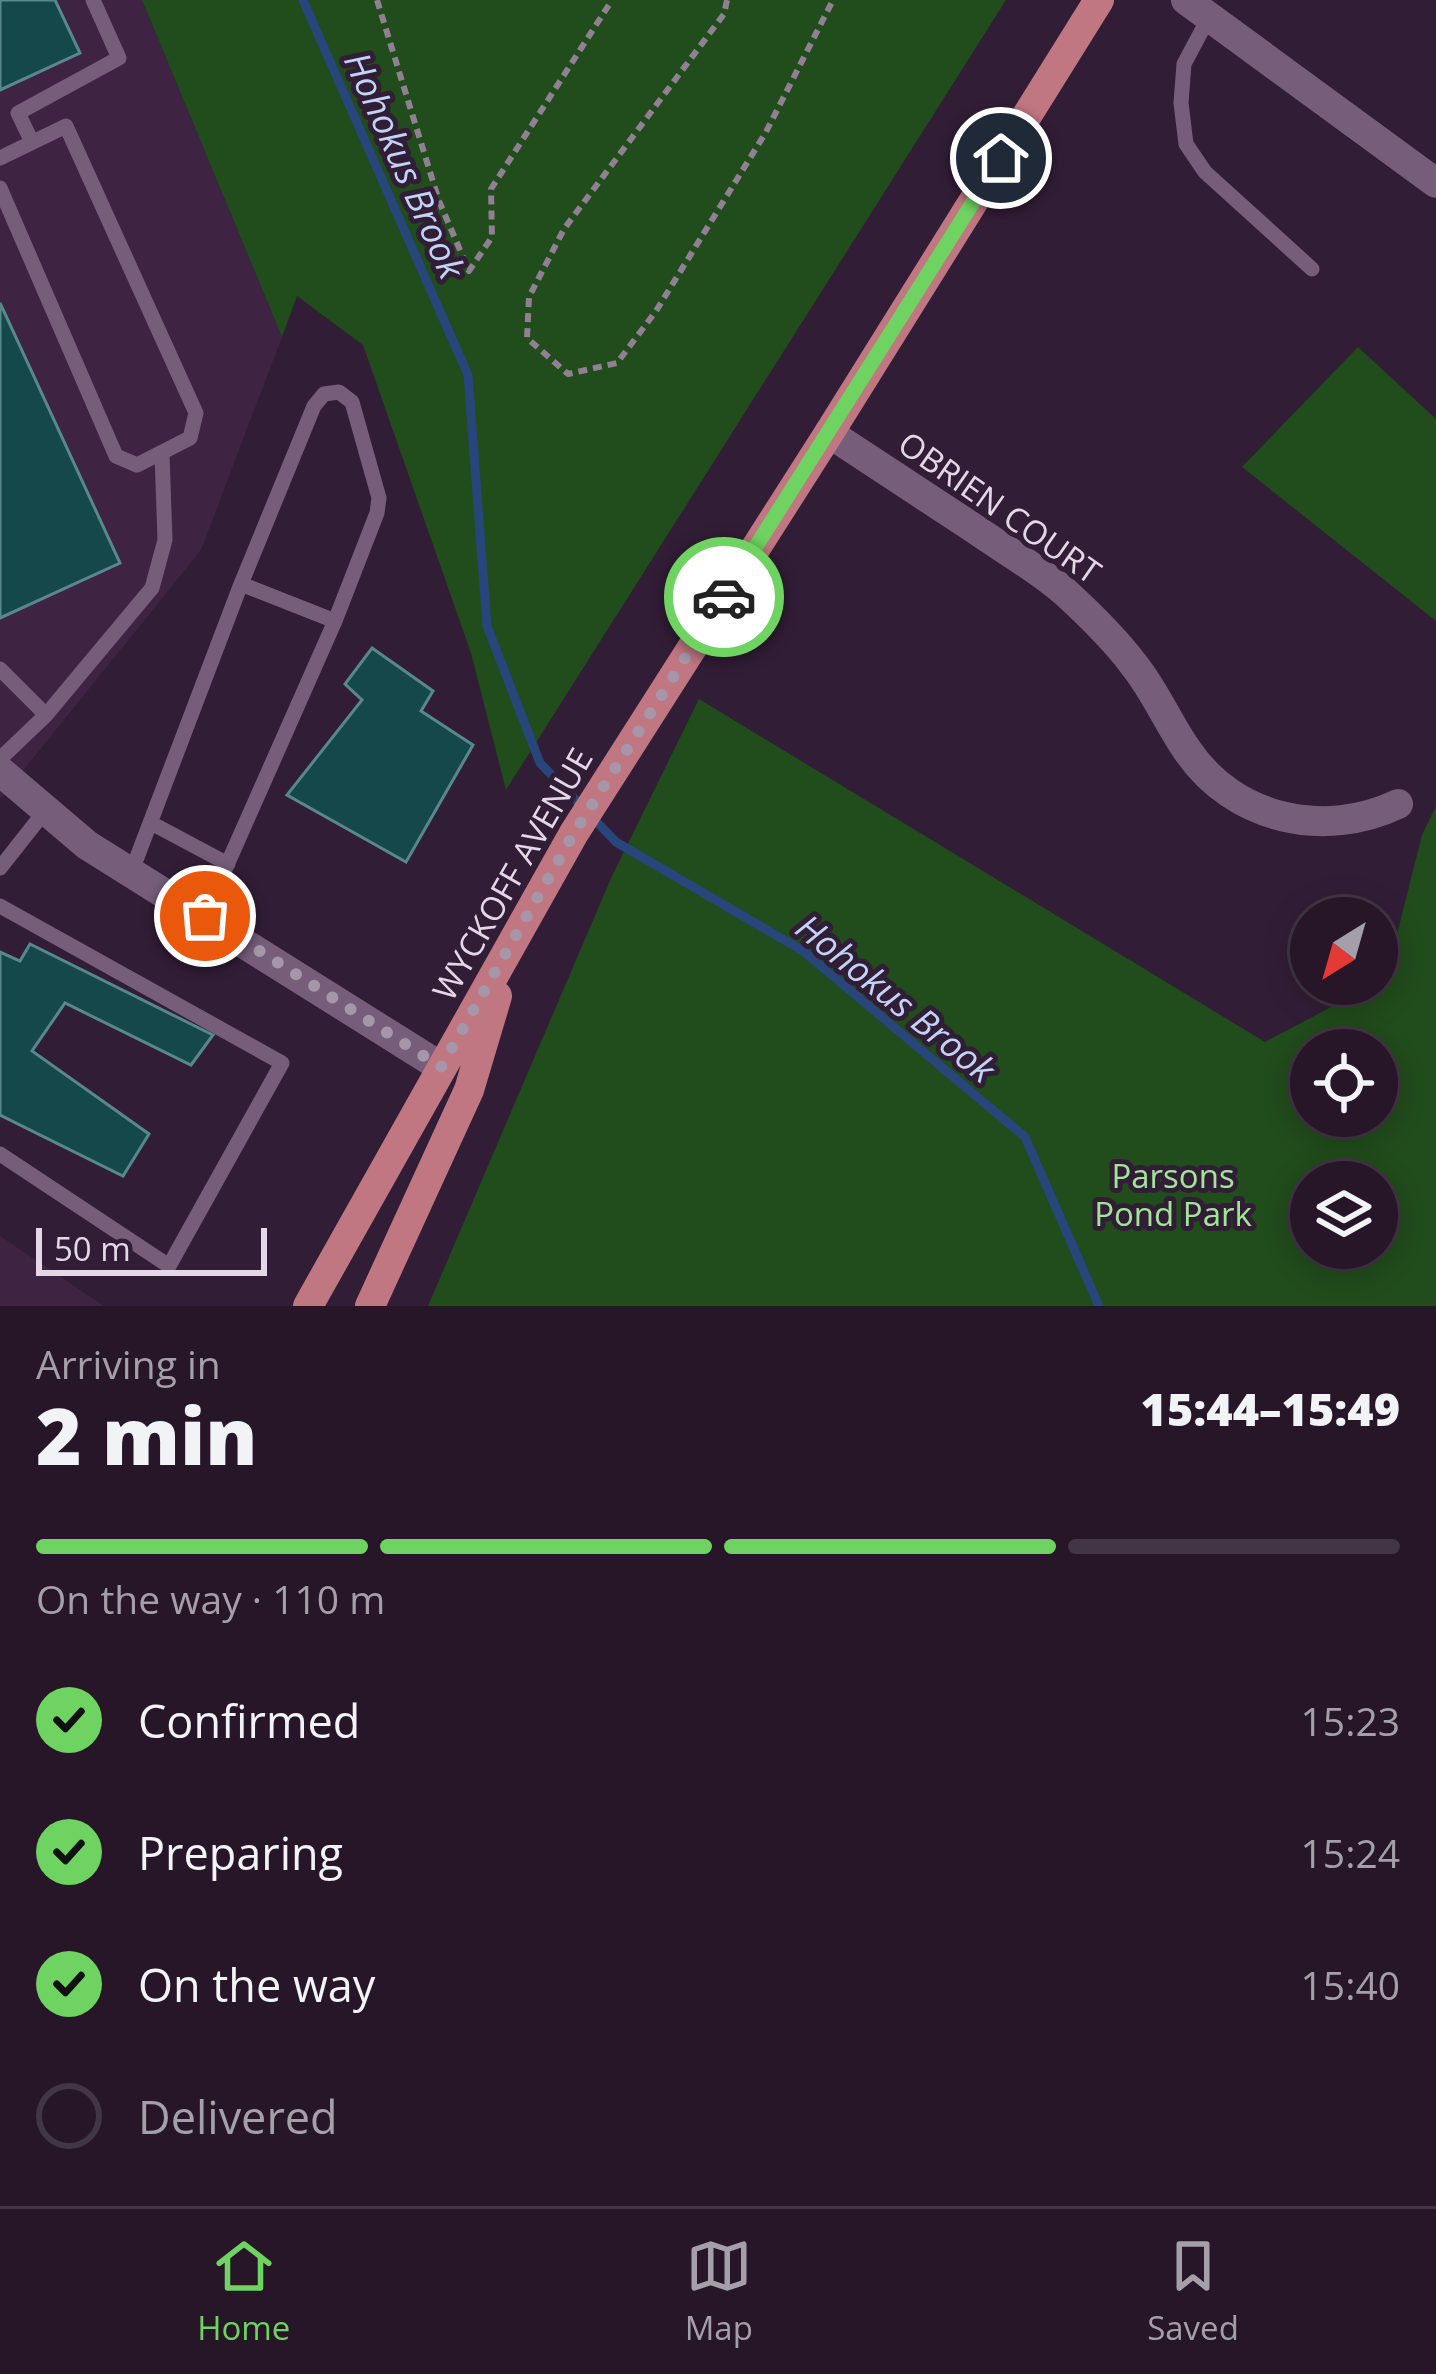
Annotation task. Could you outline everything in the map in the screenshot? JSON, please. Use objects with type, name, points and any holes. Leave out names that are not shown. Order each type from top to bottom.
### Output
[{"type":"main road","name":"WYCKOFF AVENUE","points":[[308,1306],[574,833],[1099,0]]},
{"type":"main road","points":[[370,1306],[470,1090],[511,947]]},
{"type":"street","points":[[1197,8],[1436,183]]},
{"type":"street","name":"OBRIEN COURT","points":[[830,433],[1048,578],[1095,620],[1136,667],[1188,752],[1239,800],[1273,815],[1310,822],[1346,821],[1398,804]]},
{"type":"street","points":[[0,771],[45,811],[131,873],[441,1067]]},
{"type":"lane","points":[[32,142],[18,113],[119,58],[93,0]]},
{"type":"lane","points":[[1197,8],[1184,64],[1181,103],[1186,144],[1204,172],[1312,269]]},
{"type":"lane","points":[[0,158],[65,126],[196,413],[190,438],[137,465],[116,456],[0,188]]},
{"type":"lane","points":[[131,873],[314,406],[324,394],[339,392],[352,402],[379,498],[377,513],[335,621],[205,916]]},
{"type":"lane","points":[[0,759],[46,715],[152,588],[165,540],[162,454]]},
{"type":"lane","points":[[241,584],[335,621]]},
{"type":"lane","points":[[0,669],[46,715]]},
{"type":"lane","points":[[0,868],[45,811]]},
{"type":"lane","points":[[152,824],[228,864]]},
{"type":"lane","points":[[0,907],[281,1063],[169,1266],[0,1154]]},
{"type":"path","points":[[377,0],[439,201],[470,271],[492,237],[491,189],[612,0]]},
{"type":"path","points":[[727,0],[724,14],[564,229],[529,297],[526,338],[568,374],[617,362],[656,311],[766,132],[833,0]]},
{"type":"shaded area","points":[[0,0],[142,0],[282,337],[201,550],[0,799]]},
{"type":"shaded area","points":[[0,1236],[104,1306],[0,1306]]},
{"type":"green space","points":[[142,0],[1006,0],[506,790],[471,653],[363,345],[297,296],[282,337]]},
{"type":"green space","points":[[1358,347],[1436,419],[1436,621],[1242,467]]},
{"type":"green space","name":"Parsons Pond Park","points":[[699,699],[1265,1042],[1335,1005],[1398,1005],[1398,930],[1422,835],[1436,806],[1436,1306],[428,1306],[612,876]]},
{"type":"building","points":[[0,0],[55,0],[80,53],[0,90]]},
{"type":"building","points":[[0,303],[120,563],[0,618]]},
{"type":"building","points":[[372,648],[433,691],[421,711],[473,745],[406,862],[287,795],[362,700],[345,684]]},
{"type":"building","points":[[30,944],[213,1035],[191,1065],[65,1003],[32,1051],[149,1134],[123,1176],[0,1115],[0,952],[20,961]]},
{"type":"waterway","name":"Hohokus Brook","points":[[303,0],[468,375],[487,626],[540,763],[616,842],[803,951],[1025,1137],[1099,1306]]},
{"type":"way so far","points":[[205,916],[441,1067],[574,833],[724,597]]},
{"type":"route","points":[[724,597],[1001,158]]}]
